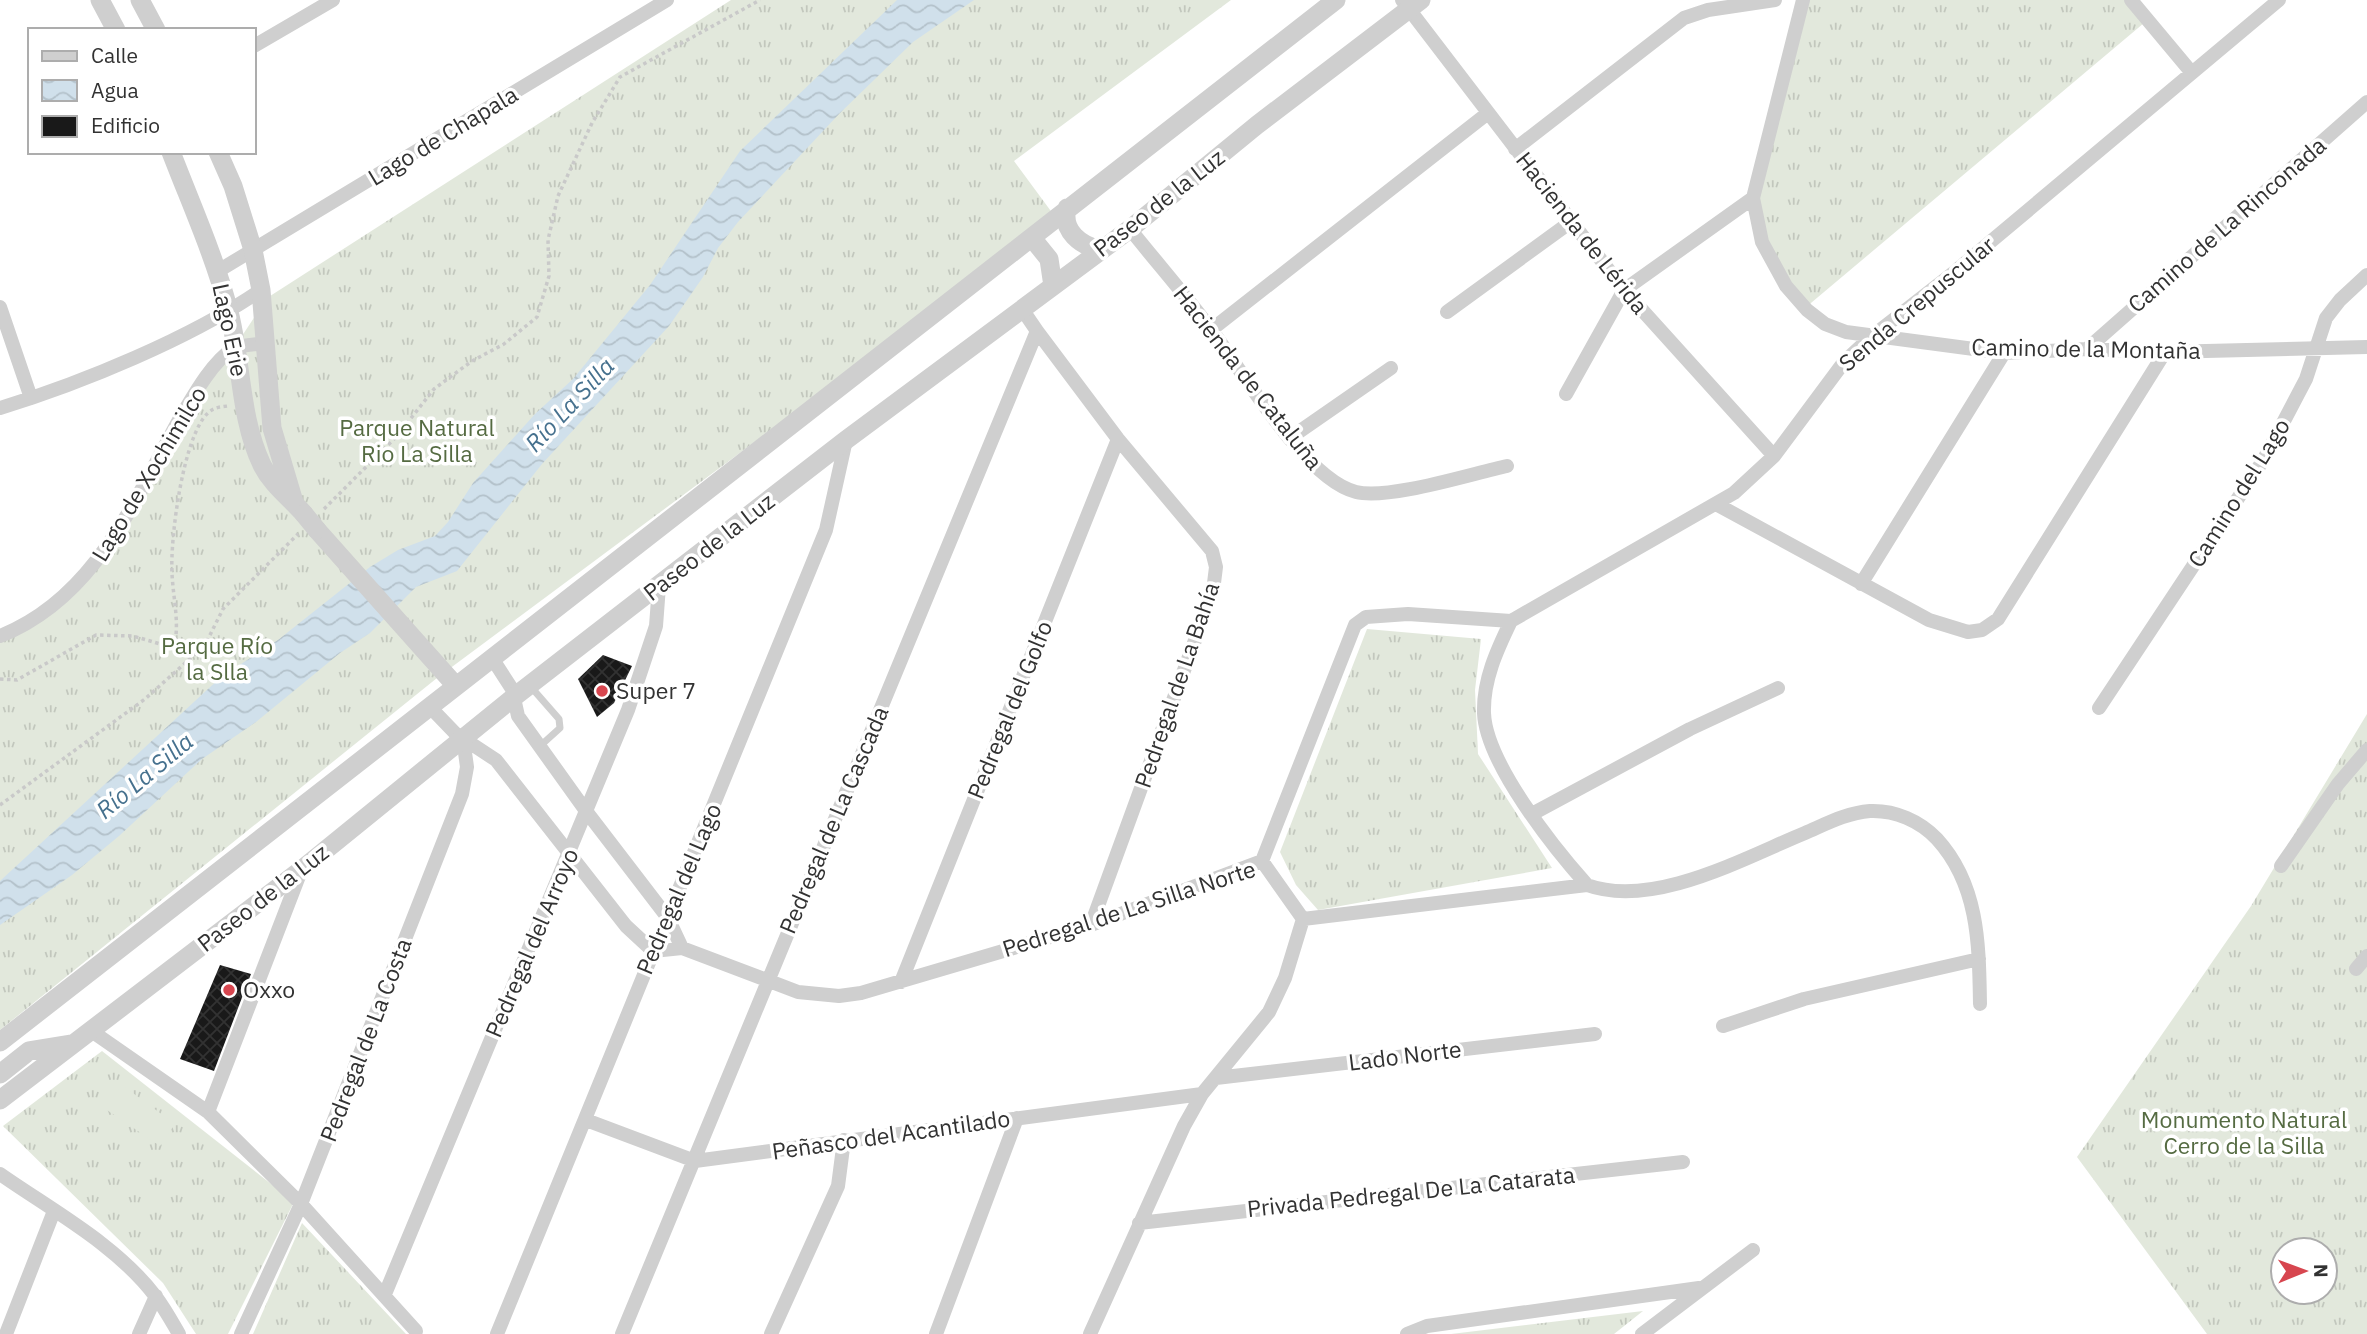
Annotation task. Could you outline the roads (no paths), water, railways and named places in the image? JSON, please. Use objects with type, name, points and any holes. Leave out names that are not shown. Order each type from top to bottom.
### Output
[{"type":"street","points":[[100,0],[115,28]]},
{"type":"street","points":[[140,0],[155,28]]},
{"type":"street","points":[[256,45],[332,0]]},
{"type":"street","name":"Lago de Chapala","points":[[218,271],[667,0]]},
{"type":"street","name":"Paseo de la Luz","points":[[0,1042],[429,706],[450,679],[492,658],[1336,0]]},
{"type":"street","points":[[1515,149],[1684,18],[1708,10],[1775,0]]},
{"type":"street","name":"Camino de la Montaña","points":[[1803,0],[1753,198],[1762,242],[1786,286],[1807,310],[1825,324],[1870,338],[2004,353],[2087,349],[2165,352],[2317,346],[2367,347]]},
{"type":"street","points":[[2131,0],[2192,73]]},
{"type":"street","name":"Senda Crepuscular","points":[[1510,621],[1716,504],[1749,481],[1774,456],[1844,362],[1870,338],[2279,0]]},
{"type":"street","name":"Paseo de la Luz","points":[[0,1100],[301,870],[522,691],[846,440],[1130,229],[1411,3]]},
{"type":"street","name":"Hacienda de Lérida","points":[[1411,3],[1488,113],[1624,290],[1774,456]]},
{"type":"street","name":"Camino de La Rinconada","points":[[2087,349],[2367,102]]},
{"type":"street","points":[[1211,330],[1488,113]]},
{"type":"street","name":"Lago Erie","points":[[172,154],[218,271],[229,312],[246,405],[263,466],[274,485],[310,523]]},
{"type":"street","name":"Lago Erie","points":[[219,154],[233,186],[253,250],[261,290],[272,428],[310,523]]},
{"type":"street","points":[[1566,394],[1624,290],[1753,198]]},
{"type":"street","points":[[1067,208],[1065,217],[1072,233],[1082,244],[1101,250]]},
{"type":"street","points":[[1447,312],[1572,221]]},
{"type":"street","name":"Hacienda de Cataluña","points":[[1130,229],[1211,330],[1290,438],[1332,481],[1355,492],[1387,493],[1507,466]]},
{"type":"street","points":[[1032,238],[1049,259],[1052,286]]},
{"type":"street","name":"Camino del Lago","points":[[2099,708],[2264,459],[2306,379],[2332,308],[2367,275]]},
{"type":"street","points":[[0,408],[111,366],[229,312],[261,290]]},
{"type":"street","points":[[0,307],[31,398]]},
{"type":"street","points":[[1022,309],[1037,331]]},
{"type":"street","name":"Pedregal de La Bahía","points":[[1037,331],[1118,439],[1212,551],[1216,575],[1091,925]]},
{"type":"street","name":"Pedregal de La Cascada","points":[[622,1334],[1037,331]]},
{"type":"street","points":[[234,348],[265,343]]},
{"type":"street","name":"Lago de Xochimilco","points":[[0,636],[50,609],[79,584],[100,559],[194,394],[234,348]]},
{"type":"street","points":[[1716,504],[1861,584],[1946,627],[1968,632],[1982,630],[1998,619],[2165,352]]},
{"type":"street","points":[[1861,584],[2004,353]]},
{"type":"street","points":[[1290,438],[1391,368]]},
{"type":"street","name":"Pedregal del Golfo","points":[[901,982],[1118,439]]},
{"type":"street","name":"Pedregal del Lago","points":[[497,1334],[826,530],[846,440]]},
{"type":"street","points":[[310,523],[450,679]]},
{"type":"street","name":"Pedregal del Arroyo","points":[[385,1294],[569,854],[649,649],[656,626],[659,586]]},
{"type":"street","points":[[1262,861],[1354,625],[1366,617],[1408,614],[1510,621],[1487,682],[1484,715],[1491,746],[1532,814],[1587,885]]},
{"type":"street","points":[[492,658],[507,679],[522,691],[518,716],[668,918],[682,948]]},
{"type":"street","points":[[1532,814],[1690,729],[1778,688]]},
{"type":"street","points":[[429,706],[448,727],[496,760],[626,926],[653,951]]},
{"type":"street","name":"Pedregal de La Costa","points":[[241,1334],[301,1204],[462,794],[467,767],[463,738]]},
{"type":"street","points":[[2281,866],[2331,793],[2367,750]]},
{"type":"street","points":[[1090,1334],[1166,1160],[1202,1094],[1269,1012],[1285,978],[1303,919],[1587,885],[1603,891],[1628,893],[1717,869],[1846,815],[1872,811],[1902,815],[1929,831],[1950,854],[1967,886],[1977,923],[1980,1004]]},
{"type":"street","name":"Pedregal de La Silla Norte","points":[[653,951],[682,948],[798,992],[839,996],[901,982],[1091,925],[1262,861],[1303,919]]},
{"type":"street","points":[[208,1112],[301,870]]},
{"type":"street","points":[[2356,969],[2367,956]]},
{"type":"street","points":[[1723,1026],[1804,999],[1979,959]]},
{"type":"street","points":[[90,1030],[208,1112],[301,1204],[416,1331]]},
{"type":"street","name":"Lado Norte","points":[[1216,1078],[1595,1034]]},
{"type":"street","points":[[0,1074],[29,1051],[72,1044]]},
{"type":"street","name":"Peñasco del Acantilado","points":[[586,1120],[695,1161],[1202,1094]]},
{"type":"street","points":[[936,1334],[1017,1118]]},
{"type":"street","points":[[771,1334],[838,1186],[844,1140]]},
{"type":"street","name":"Privada Pedregal De La Catarata","points":[[1139,1223],[1683,1162]]},
{"type":"street","points":[[0,1174],[105,1247],[156,1296],[179,1334]]},
{"type":"street","points":[[6,1334],[54,1211]]},
{"type":"street","points":[[1642,1334],[1699,1288],[1753,1250]]},
{"type":"street","points":[[1407,1334],[1427,1326],[1699,1288]]},
{"type":"street","points":[[139,1334],[156,1296]]},
{"type":"lane","points":[[522,691],[559,719],[560,728],[539,747]]},
{"type":"water","name":"Río La Silla","points":[[897,0],[974,0],[913,42],[839,114],[738,222],[718,248],[703,277],[669,326],[542,464],[457,571],[416,587],[370,633],[340,653],[256,722],[202,759],[119,836],[72,875],[0,925],[0,881],[221,677],[278,640],[370,567],[398,550],[435,536],[448,522],[473,483],[535,414],[573,379],[650,285],[740,151]]},
{"type":"place","name":"Super 7","points":[[602,691]]},
{"type":"place","name":"Oxxo","points":[[229,990]]},
{"type":"park label","name":"Parque Natural Rio La Silla","points":[[417,441]]},
{"type":"park label","name":"Parque Río la Slla","points":[[217,659]]},
{"type":"park label","name":"Monumento Natural Cerro de la Silla","points":[[2244,1133]]}]
